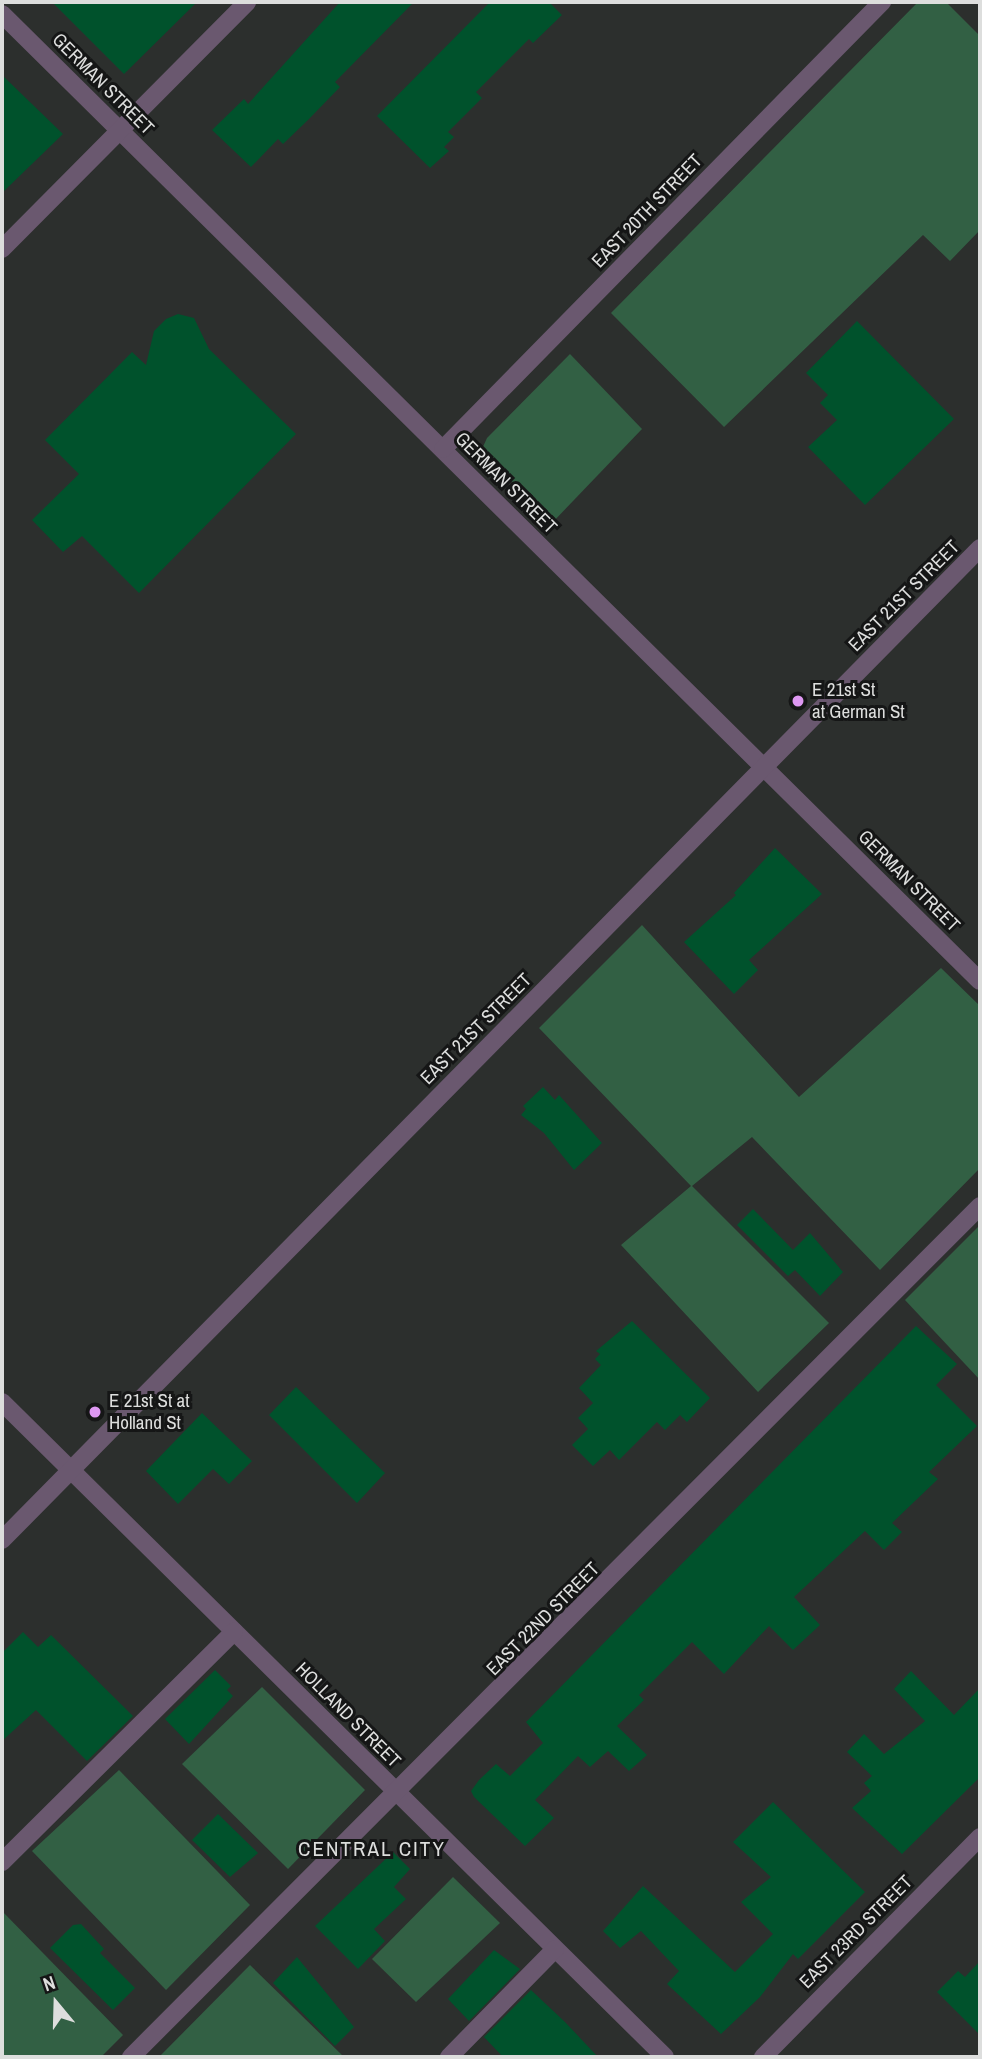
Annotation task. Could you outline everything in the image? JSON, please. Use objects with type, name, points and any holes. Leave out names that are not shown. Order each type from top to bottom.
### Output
[{"type":"street","points":[[2,249],[247,2]]},
{"type":"street","name":"EAST 20TH STREET","points":[[443,449],[882,2]]},
{"type":"street","name":"GERMAN STREET","points":[[2,14],[980,981]]},
{"type":"street","name":"EAST 21ST STREET","points":[[2,1540],[980,548]]},
{"type":"street","name":"EAST 22ND STREET","points":[[131,2057],[980,1206]]},
{"type":"street","name":"HOLLAND STREET","points":[[2,1402],[665,2057]]},
{"type":"street","points":[[2,1862],[234,1632]]},
{"type":"street","name":"EAST 23RD STREET","points":[[762,2057],[980,1837]]},
{"type":"street","points":[[449,2057],[555,1949]]},
{"type":"green space","points":[[918,2],[946,2],[980,36],[980,230],[950,261],[923,235],[724,427],[611,313]]},
{"type":"green space","points":[[570,354],[642,429],[551,524],[482,449],[487,438]]},
{"type":"green space","points":[[642,925],[799,1097],[941,968],[980,1006],[980,1168],[880,1270],[752,1137],[692,1186],[829,1323],[758,1392],[621,1245],[691,1186],[539,1028]]},
{"type":"green space","points":[[980,1225],[980,1380],[905,1300]]},
{"type":"green space","points":[[262,1687],[365,1790],[288,1869],[182,1764]]},
{"type":"green space","points":[[119,1770],[250,1905],[166,1990],[32,1851]]},
{"type":"green space","points":[[453,1877],[500,1923],[416,2002],[372,1959]]},
{"type":"green space","points":[[2,1911],[123,2035],[101,2057],[2,2057]]},
{"type":"green space","points":[[250,1965],[344,2057],[159,2057]]},
{"type":"building","points":[[52,2],[197,2],[124,74]]},
{"type":"building","points":[[340,2],[414,2],[335,82],[340,87],[308,120],[283,144],[278,139],[251,167],[212,130],[244,99],[248,104]]},
{"type":"building","points":[[490,2],[549,2],[562,15],[533,43],[529,39],[476,92],[482,98],[448,132],[454,137],[444,147],[449,151],[430,168],[377,116]]},
{"type":"building","points":[[2,75],[63,134],[2,193]]},
{"type":"building","points":[[178,314],[194,318],[209,349],[296,434],[139,593],[82,536],[63,552],[32,520],[79,474],[45,440],[132,352],[146,365],[154,331],[166,319]]},
{"type":"building","points":[[857,321],[954,419],[865,505],[808,447],[837,420],[820,403],[828,395],[806,373]]},
{"type":"building","points":[[775,848],[822,894],[749,960],[758,970],[734,994],[684,942],[736,895],[734,893]]},
{"type":"building","points":[[543,1087],[555,1100],[559,1095],[602,1143],[574,1170],[544,1133],[521,1115],[526,1109],[523,1106]]},
{"type":"building","points":[[753,1209],[793,1250],[810,1233],[843,1272],[820,1296],[795,1270],[788,1276],[737,1225]]},
{"type":"building","points":[[632,1321],[710,1398],[687,1422],[680,1415],[665,1430],[657,1422],[619,1460],[610,1450],[593,1466],[572,1445],[588,1429],[578,1418],[593,1403],[579,1388],[601,1365],[595,1359],[600,1354],[596,1351]]},
{"type":"building","points":[[916,1326],[957,1364],[936,1385],[977,1426],[929,1472],[938,1479],[892,1523],[902,1532],[884,1550],[865,1531],[794,1597],[820,1625],[793,1650],[769,1626],[724,1674],[692,1642],[639,1695],[644,1700],[617,1726],[647,1755],[629,1771],[608,1751],[590,1767],[578,1756],[535,1800],[554,1818],[525,1846],[474,1797],[471,1791],[479,1780],[496,1764],[510,1776],[543,1743],[526,1722]]},
{"type":"building","points":[[296,1387],[385,1473],[357,1503],[269,1415]]},
{"type":"building","points":[[202,1413],[252,1461],[229,1484],[213,1469],[178,1504],[146,1471]]},
{"type":"building","points":[[23,1632],[38,1647],[51,1635],[133,1716],[87,1761],[36,1710],[2,1741],[2,1653]]},
{"type":"building","points":[[215,1670],[231,1686],[227,1690],[233,1696],[189,1744],[165,1719]]},
{"type":"building","points":[[911,1671],[954,1715],[980,1688],[980,1777],[902,1854],[852,1808],[871,1791],[864,1783],[872,1776],[847,1752],[864,1734],[884,1754],[925,1721],[894,1689]]},
{"type":"building","points":[[773,1802],[865,1892],[798,1959],[793,1954],[760,1997],[721,2034],[667,1984],[679,1971],[641,1931],[620,1948],[603,1931],[643,1886],[735,1972],[773,1934],[741,1902],[771,1877],[733,1842]]},
{"type":"building","points":[[218,1814],[258,1853],[230,1877],[192,1840]]},
{"type":"building","points":[[393,1852],[410,1869],[394,1887],[406,1899],[374,1929],[385,1941],[358,1969],[315,1926]]},
{"type":"building","points":[[81,1924],[104,1949],[100,1953],[135,1988],[113,2010],[50,1948],[73,1925]]},
{"type":"building","points":[[494,1950],[520,1969],[469,2021],[448,1999]]},
{"type":"building","points":[[297,1957],[354,2027],[335,2046],[273,1983]]},
{"type":"building","points":[[980,1961],[980,2035],[937,1992],[958,1971],[965,1977]]},
{"type":"building","points":[[531,1990],[598,2057],[503,2057],[484,2037]]},
{"type":"place","name":"E 21st St at German St","points":[[798,701]]},
{"type":"place","name":"E 21st St at Holland St","points":[[95,1412]]},
{"type":"district","name":"CENTRAL CITY","points":[[372,1849]]}]
